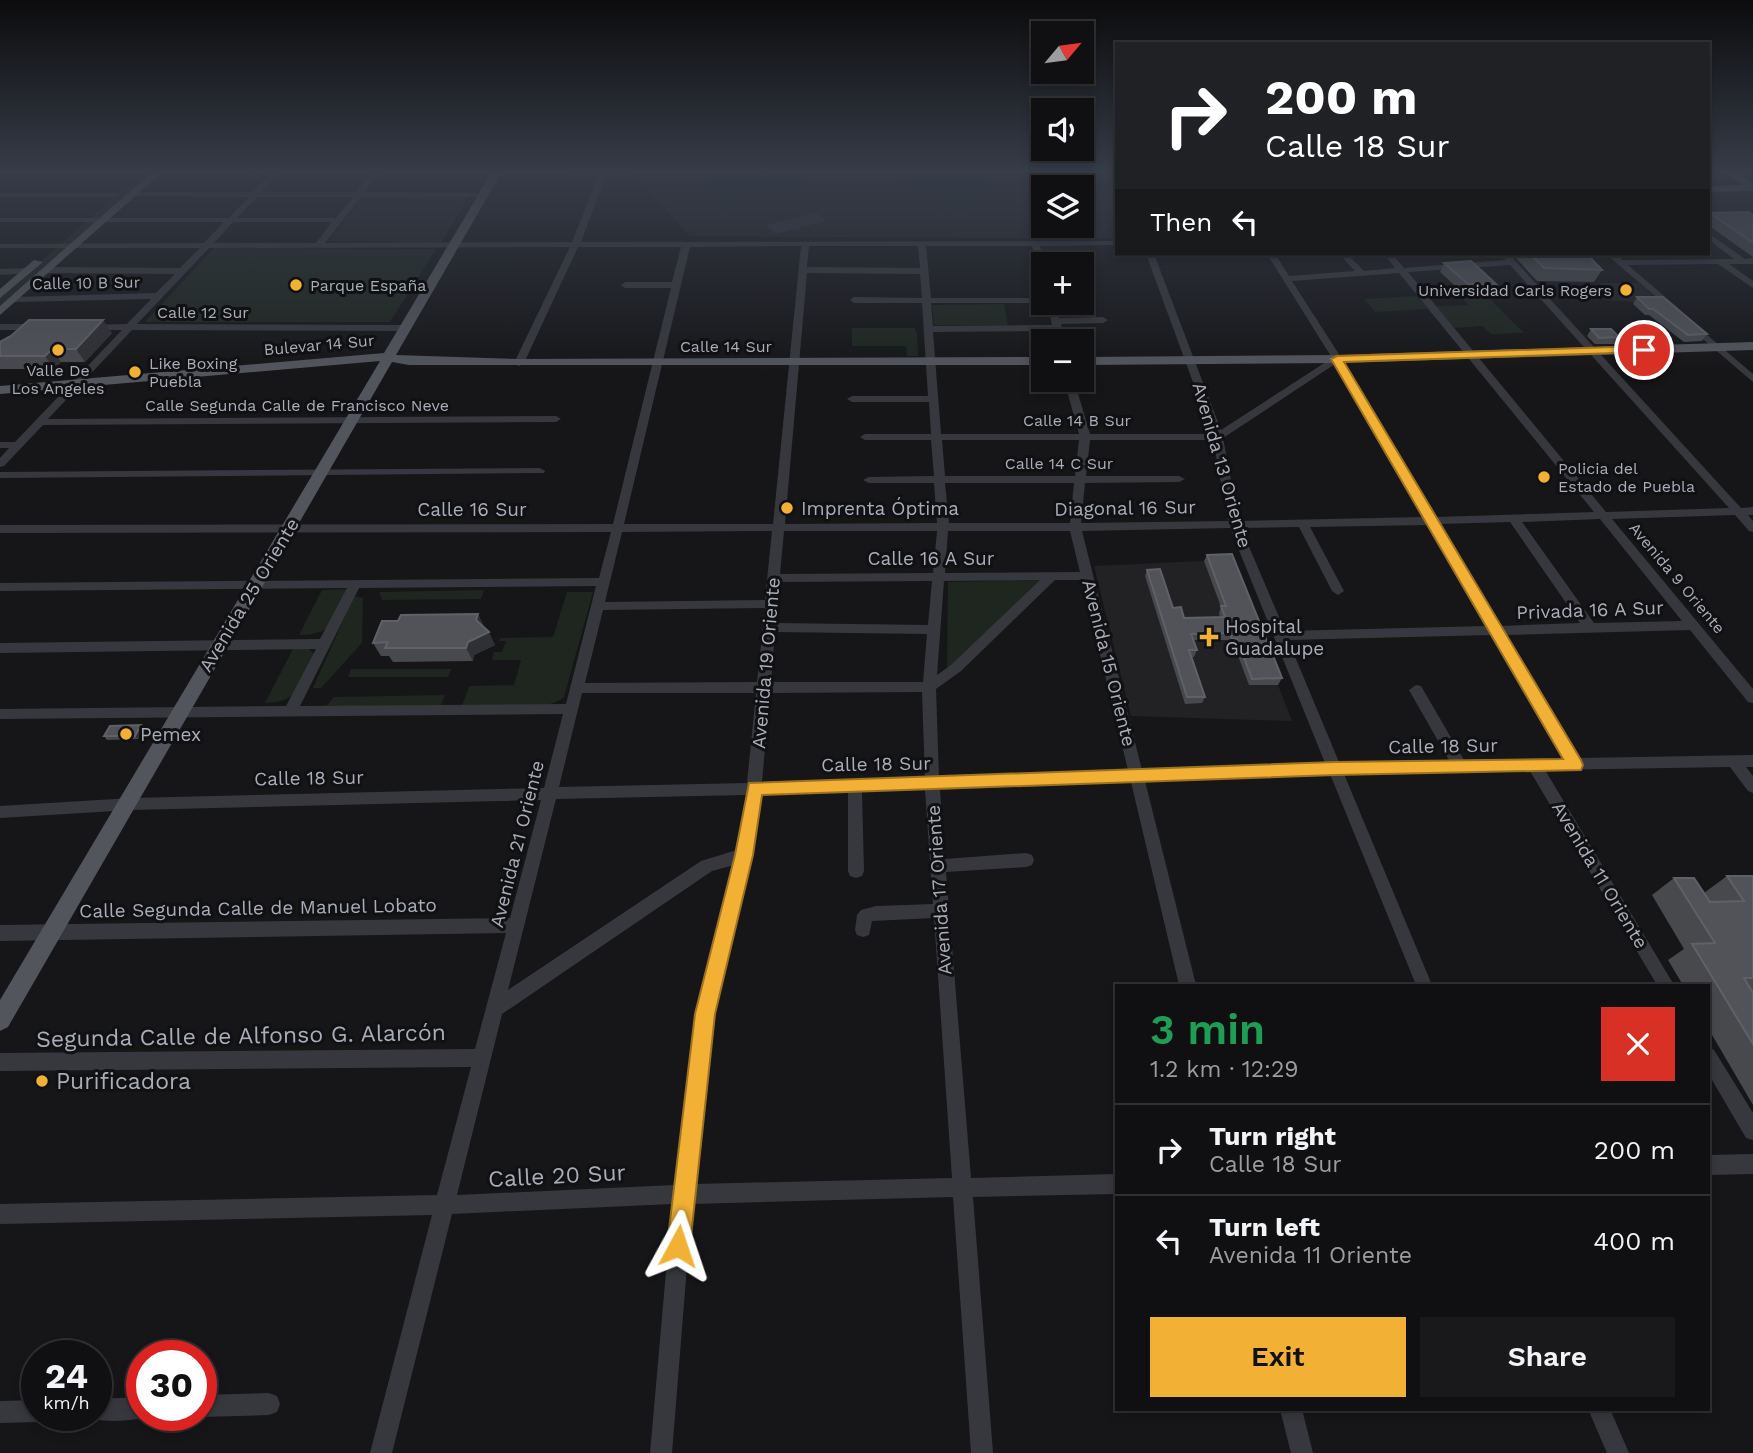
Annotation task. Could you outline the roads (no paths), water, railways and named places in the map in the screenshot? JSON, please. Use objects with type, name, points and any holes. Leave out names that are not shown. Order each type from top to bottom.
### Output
[{"type":"main road","points":[[0,295],[66,238]]},
{"type":"main road","points":[[0,312],[81,238]]},
{"type":"main road","name":"Avenida 25 Oriente","points":[[0,1020],[459,238]]},
{"type":"main road","points":[[1094,361],[1337,359],[1753,346]]},
{"type":"main road","name":"Calle 14 Sur","points":[[387,361],[1031,361]]},
{"type":"main road","name":"Bulevar 14 Sur","points":[[0,390],[387,361]]},
{"type":"main road","name":"Bulevar 14 Sur","points":[[0,400],[387,361]]},
{"type":"street","points":[[0,464],[213,238]]},
{"type":"street","points":[[318,246],[324,238]]},
{"type":"street","points":[[519,363],[578,238]]},
{"type":"street","points":[[1712,238],[1753,269]]},
{"type":"street","name":"Avenida 17 Oriente","points":[[922,243],[943,525],[929,687],[932,784],[982,1453]]},
{"type":"street","points":[[1035,243],[1037,252]]},
{"type":"street","points":[[0,246],[1115,243]]},
{"type":"street","name":"Avenida 21 Oriente","points":[[381,1453],[618,526],[686,244]]},
{"type":"street","name":"Avenida 19 Oriente","points":[[661,1453],[683,1194],[705,1014],[744,855],[754,788],[805,244]]},
{"type":"street","points":[[1710,254],[1753,285]]},
{"type":"street","name":"Avenida 13 Oriente","points":[[1151,256],[1218,437],[1234,524],[1424,984]]},
{"type":"street","points":[[1271,256],[1337,359],[1575,765]]},
{"type":"street","points":[[1345,256],[1361,273]]},
{"type":"street","name":"Avenida 9 Oriente","points":[[1390,256],[1753,698]]},
{"type":"street","points":[[1612,256],[1679,313]]},
{"type":"street","points":[[1287,279],[1509,258],[1753,528]]},
{"type":"street","points":[[1620,263],[1753,261]]},
{"type":"street","points":[[47,270],[181,271]]},
{"type":"street","points":[[803,270],[925,271]]},
{"type":"street","points":[[0,272],[27,271]]},
{"type":"street","points":[[625,285],[676,285]]},
{"type":"street","name":"Calle 10 B Sur","points":[[15,299],[157,296]]},
{"type":"street","points":[[854,300],[1031,301]]},
{"type":"street","points":[[1054,315],[1058,329]]},
{"type":"street","points":[[929,329],[1057,325],[1102,320]]},
{"type":"street","points":[[1689,322],[1753,379]]},
{"type":"street","points":[[0,327],[51,327]]},
{"type":"street","name":"Calle 12 Sur","points":[[76,327],[405,328]]},
{"type":"street","points":[[1218,437],[1337,359]]},
{"type":"street","name":"Avenida 15 Oriente","points":[[1072,392],[1085,436],[1075,527],[1188,984]]},
{"type":"street","points":[[852,399],[933,399]]},
{"type":"street","name":"Calle Segunda Calle de Francisco Neve","points":[[38,422],[556,419]]},
{"type":"street","name":"Calle 14 B Sur","points":[[865,436],[1218,437]]},
{"type":"street","points":[[0,445],[18,445]]},
{"type":"street","points":[[0,475],[540,471]]},
{"type":"street","name":"Calle 14 C Sur","points":[[869,480],[1179,479]]},
{"type":"street","name":"Diagonal 16 Sur","points":[[943,525],[1075,527],[1303,524],[1753,511]]},
{"type":"street","points":[[1514,519],[1591,629]]},
{"type":"street","points":[[1303,524],[1338,591]]},
{"type":"street","name":"Calle 16 Sur","points":[[0,529],[943,525]]},
{"type":"street","name":"Calle 16 A Sur","points":[[774,578],[1088,576]]},
{"type":"street","points":[[576,688],[765,685],[929,687],[956,668],[1050,578]]},
{"type":"street","points":[[0,587],[603,582]]},
{"type":"street","points":[[290,712],[355,583]]},
{"type":"street","points":[[597,606],[772,604]]},
{"type":"street","name":"Privada 16 A Sur","points":[[1279,636],[1496,633],[1693,625]]},
{"type":"street","points":[[770,627],[935,629]]},
{"type":"street","points":[[0,648],[325,644]]},
{"type":"street","points":[[1416,690],[1460,766]]},
{"type":"street","points":[[0,714],[571,709]]},
{"type":"street","points":[[1734,761],[1753,787]]},
{"type":"street","name":"Calle 18 Sur","points":[[0,812],[127,804],[932,784],[1335,768],[1753,761]]},
{"type":"street","name":"Avenida 11 Oriente","points":[[1534,765],[1664,984]]},
{"type":"street","points":[[855,786],[856,871]]},
{"type":"street","points":[[495,1009],[707,866],[744,855]]},
{"type":"street","points":[[938,866],[1026,860]]},
{"type":"street","points":[[863,930],[863,920],[867,915],[940,911]]},
{"type":"street","name":"Calle Segunda Calle de Manuel Lobato","points":[[0,933],[516,925]]},
{"type":"street","name":"Segunda Calle de Alfonso G. Alarcón","points":[[0,1062],[482,1058]]},
{"type":"street","points":[[1710,1059],[1753,1131]]},
{"type":"street","points":[[1710,1165],[1753,1164]]},
{"type":"street","name":"Calle 20 Sur","points":[[0,1214],[444,1205],[683,1194],[1115,1184]]},
{"type":"street","points":[[217,1406],[269,1404]]},
{"type":"street","points":[[0,1412],[21,1411]]},
{"type":"street","points":[[1291,1411],[1301,1453]]},
{"type":"street","points":[[1600,1411],[1618,1453]]},
{"type":"place","name":"Parque España","points":[[296,285]]},
{"type":"place","name":"Universidad Carls Rogers","points":[[1626,290]]},
{"type":"place","name":"Valle De Los Angeles","points":[[58,350]]},
{"type":"place","name":"Like Boxing Puebla","points":[[135,372]]},
{"type":"place","name":"Policia del Estado de Puebla","points":[[1544,477]]},
{"type":"place","name":"Imprenta Óptima","points":[[787,508]]},
{"type":"place","name":"Hospital Guadalupe","points":[[1209,637]]},
{"type":"place","name":"Pemex","points":[[126,734]]},
{"type":"place","name":"Purificadora","points":[[42,1081]]}]
